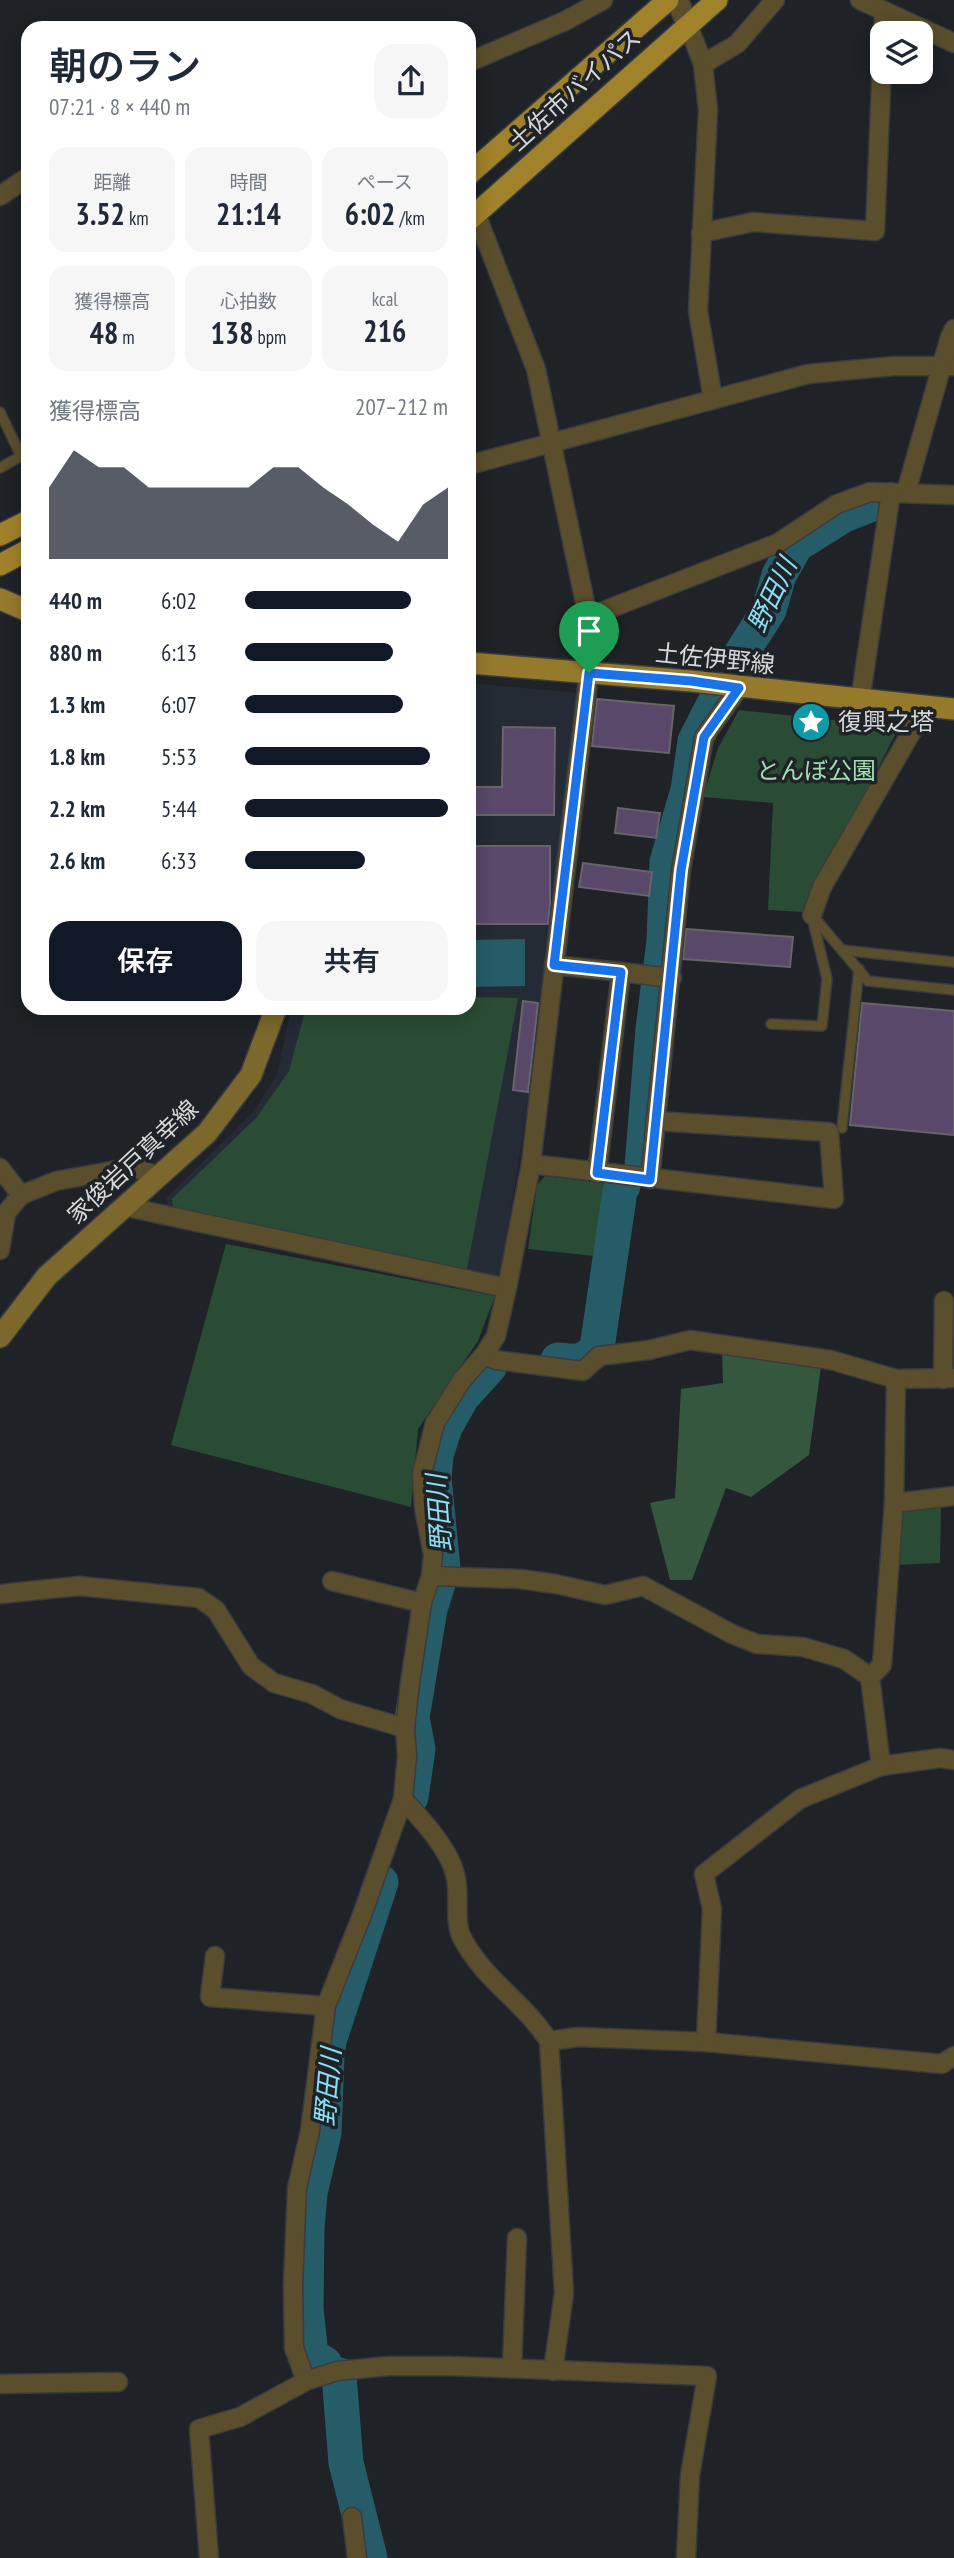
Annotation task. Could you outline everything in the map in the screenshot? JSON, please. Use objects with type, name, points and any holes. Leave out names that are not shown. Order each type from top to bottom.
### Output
[{"type":"highway","name":"土佐市バイパス","points":[[476,168],[668,0]]},
{"type":"highway","name":"土佐市バイパス","points":[[476,214],[717,0]]},
{"type":"highway","points":[[0,535],[21,524]]},
{"type":"highway","points":[[0,565],[21,554]]},
{"type":"main road","points":[[0,599],[21,608]]},
{"type":"main road","name":"土佐伊野線","points":[[476,664],[691,681],[954,709]]},
{"type":"main road","name":"家俊岩戸真幸線","points":[[0,1333],[47,1276],[207,1133],[251,1075],[273,1015]]},
{"type":"street","points":[[476,59],[565,22],[603,0]]},
{"type":"street","points":[[677,0],[704,64],[708,110],[698,311],[713,399]]},
{"type":"street","points":[[704,64],[737,44],[775,0]]},
{"type":"street","points":[[860,0],[954,43]]},
{"type":"street","points":[[884,11],[884,21]]},
{"type":"street","points":[[701,233],[752,222],[875,231],[881,84]]},
{"type":"street","points":[[0,196],[21,182]]},
{"type":"street","points":[[306,2381],[295,2348],[293,2286],[297,2188],[310,2131],[326,2007],[403,1800],[407,1756],[405,1728],[422,1603],[431,1576],[433,1555],[424,1508],[422,1474],[435,1423],[462,1380],[484,1355],[496,1336],[507,1288],[531,1164],[589,673],[588,617],[536,369],[476,224]]},
{"type":"street","points":[[860,701],[898,492],[948,366],[954,329]]},
{"type":"street","points":[[476,463],[808,374],[894,366],[948,366]]},
{"type":"street","points":[[588,617],[778,543],[837,504],[870,492],[954,495]]},
{"type":"street","points":[[650,1180],[681,870],[704,737],[739,688]]},
{"type":"street","points":[[812,915],[822,887],[926,707]]},
{"type":"street","points":[[554,965],[672,978]]},
{"type":"street","points":[[597,1173],[621,972]]},
{"type":"street","points":[[531,1164],[650,1180],[834,1199],[829,1132],[655,1121]]},
{"type":"street","points":[[0,1250],[6,1213],[21,1195],[56,1181],[132,1167],[158,1176]]},
{"type":"street","points":[[0,1168],[21,1195]]},
{"type":"street","points":[[127,1207],[507,1288]]},
{"type":"street","points":[[484,1355],[496,1360],[583,1371],[599,1356],[649,1350],[690,1340],[831,1360],[896,1379],[949,1378],[944,1301]]},
{"type":"street","points":[[870,1676],[882,1665],[894,1503],[896,1379]]},
{"type":"street","points":[[894,1503],[954,1496]]},
{"type":"street","points":[[431,1576],[520,1579],[605,1595],[643,1586],[732,1634],[757,1644],[803,1647],[844,1659],[870,1676],[881,1766]]},
{"type":"street","points":[[332,1581],[422,1603]]},
{"type":"street","points":[[0,1594],[79,1586],[199,1598],[216,1610],[251,1666],[274,1683],[312,1694],[340,1709],[405,1728]]},
{"type":"street","points":[[706,2042],[712,1909],[704,1874],[800,1799],[881,1766],[940,1758],[954,1759]]},
{"type":"street","points":[[403,1800],[436,1837],[455,1874],[460,1935],[480,1968],[536,2021],[549,2041],[564,2293],[553,2371]]},
{"type":"street","points":[[215,1956],[211,1997],[326,2007]]},
{"type":"street","points":[[549,2041],[578,2037],[706,2042],[942,2064],[954,2056]]},
{"type":"street","points":[[512,2368],[517,2238]]},
{"type":"street","points":[[209,2558],[199,2430],[240,2417],[306,2381],[337,2371],[390,2366],[449,2365],[707,2376],[690,2475],[687,2558]]},
{"type":"street","points":[[0,2384],[118,2382]]},
{"type":"street","points":[[352,2517],[357,2558]]},
{"type":"lane","points":[[0,412],[21,456],[0,468]]},
{"type":"lane","points":[[812,915],[869,981],[954,990]]},
{"type":"lane","points":[[771,1024],[822,1026],[827,979],[812,915]]},
{"type":"lane","points":[[842,950],[954,962]]},
{"type":"lane","points":[[842,1128],[859,970]]},
{"type":"shaded area","points":[[476,684],[581,693],[546,987],[501,1273],[491,1281],[170,1211],[166,1198],[253,1112],[277,1074],[290,1015],[476,1015]]},
{"type":"green space","name":"とんぼ公園","points":[[739,710],[899,727],[805,912],[768,910],[773,803],[703,797],[718,748]]},
{"type":"green space","points":[[476,997],[518,998],[467,1269],[173,1209],[172,1199],[257,1117],[289,1071],[304,1015],[476,1015]]},
{"type":"green space","points":[[545,1176],[617,1185],[605,1257],[528,1249],[537,1185]]},
{"type":"green space","points":[[226,1244],[495,1296],[478,1341],[418,1429],[411,1507],[171,1445]]},
{"type":"green space","points":[[722,1350],[821,1367],[809,1455],[751,1497],[726,1488],[692,1580],[670,1580],[650,1503],[675,1498],[681,1389],[723,1383]]},
{"type":"green space","points":[[941,1506],[940,1563],[893,1565],[898,1509]]},
{"type":"water","points":[[525,939],[525,986],[476,987],[476,940]]},
{"type":"building","points":[[597,699],[674,706],[669,753],[592,746]]},
{"type":"building","points":[[503,727],[555,728],[554,815],[476,815],[476,787],[502,787]]},
{"type":"building","points":[[618,808],[660,813],[656,838],[615,833]]},
{"type":"building","points":[[476,846],[550,846],[548,924],[476,924]]},
{"type":"building","points":[[583,863],[652,872],[649,896],[579,887]]},
{"type":"building","points":[[686,929],[793,937],[790,967],[683,959]]},
{"type":"building","points":[[523,1001],[538,1003],[528,1092],[513,1090]]},
{"type":"building","points":[[862,1003],[954,1011],[954,1135],[850,1125]]},
{"type":"waterway","name":"野田川","points":[[741,654],[769,610],[779,575],[796,545],[844,515],[880,501]]},
{"type":"waterway","name":"野田川","points":[[642,1167],[653,1029],[664,941],[667,862],[688,790],[695,741],[715,702]]},
{"type":"waterway","name":"野田川","points":[[558,1360],[580,1360],[597,1348],[620,1191],[623,1186]]},
{"type":"waterway","name":"野田川","points":[[411,1797],[418,1749],[412,1718],[430,1609],[443,1568],[434,1478],[436,1455],[445,1427],[462,1397],[490,1366]]},
{"type":"waterway","name":"野田川","points":[[325,2364],[311,2355],[306,2309],[310,2193],[324,2133],[329,2041],[381,1882]]},
{"type":"waterway","name":"野田川","points":[[339,2375],[346,2463],[370,2558]]},
{"type":"place","name":"復興之塔","points":[[811,722]]},
{"type":"route","points":[[589,673],[691,681],[739,688],[704,737],[681,870],[650,1180],[597,1173],[621,972],[554,965],[589,673]]}]
